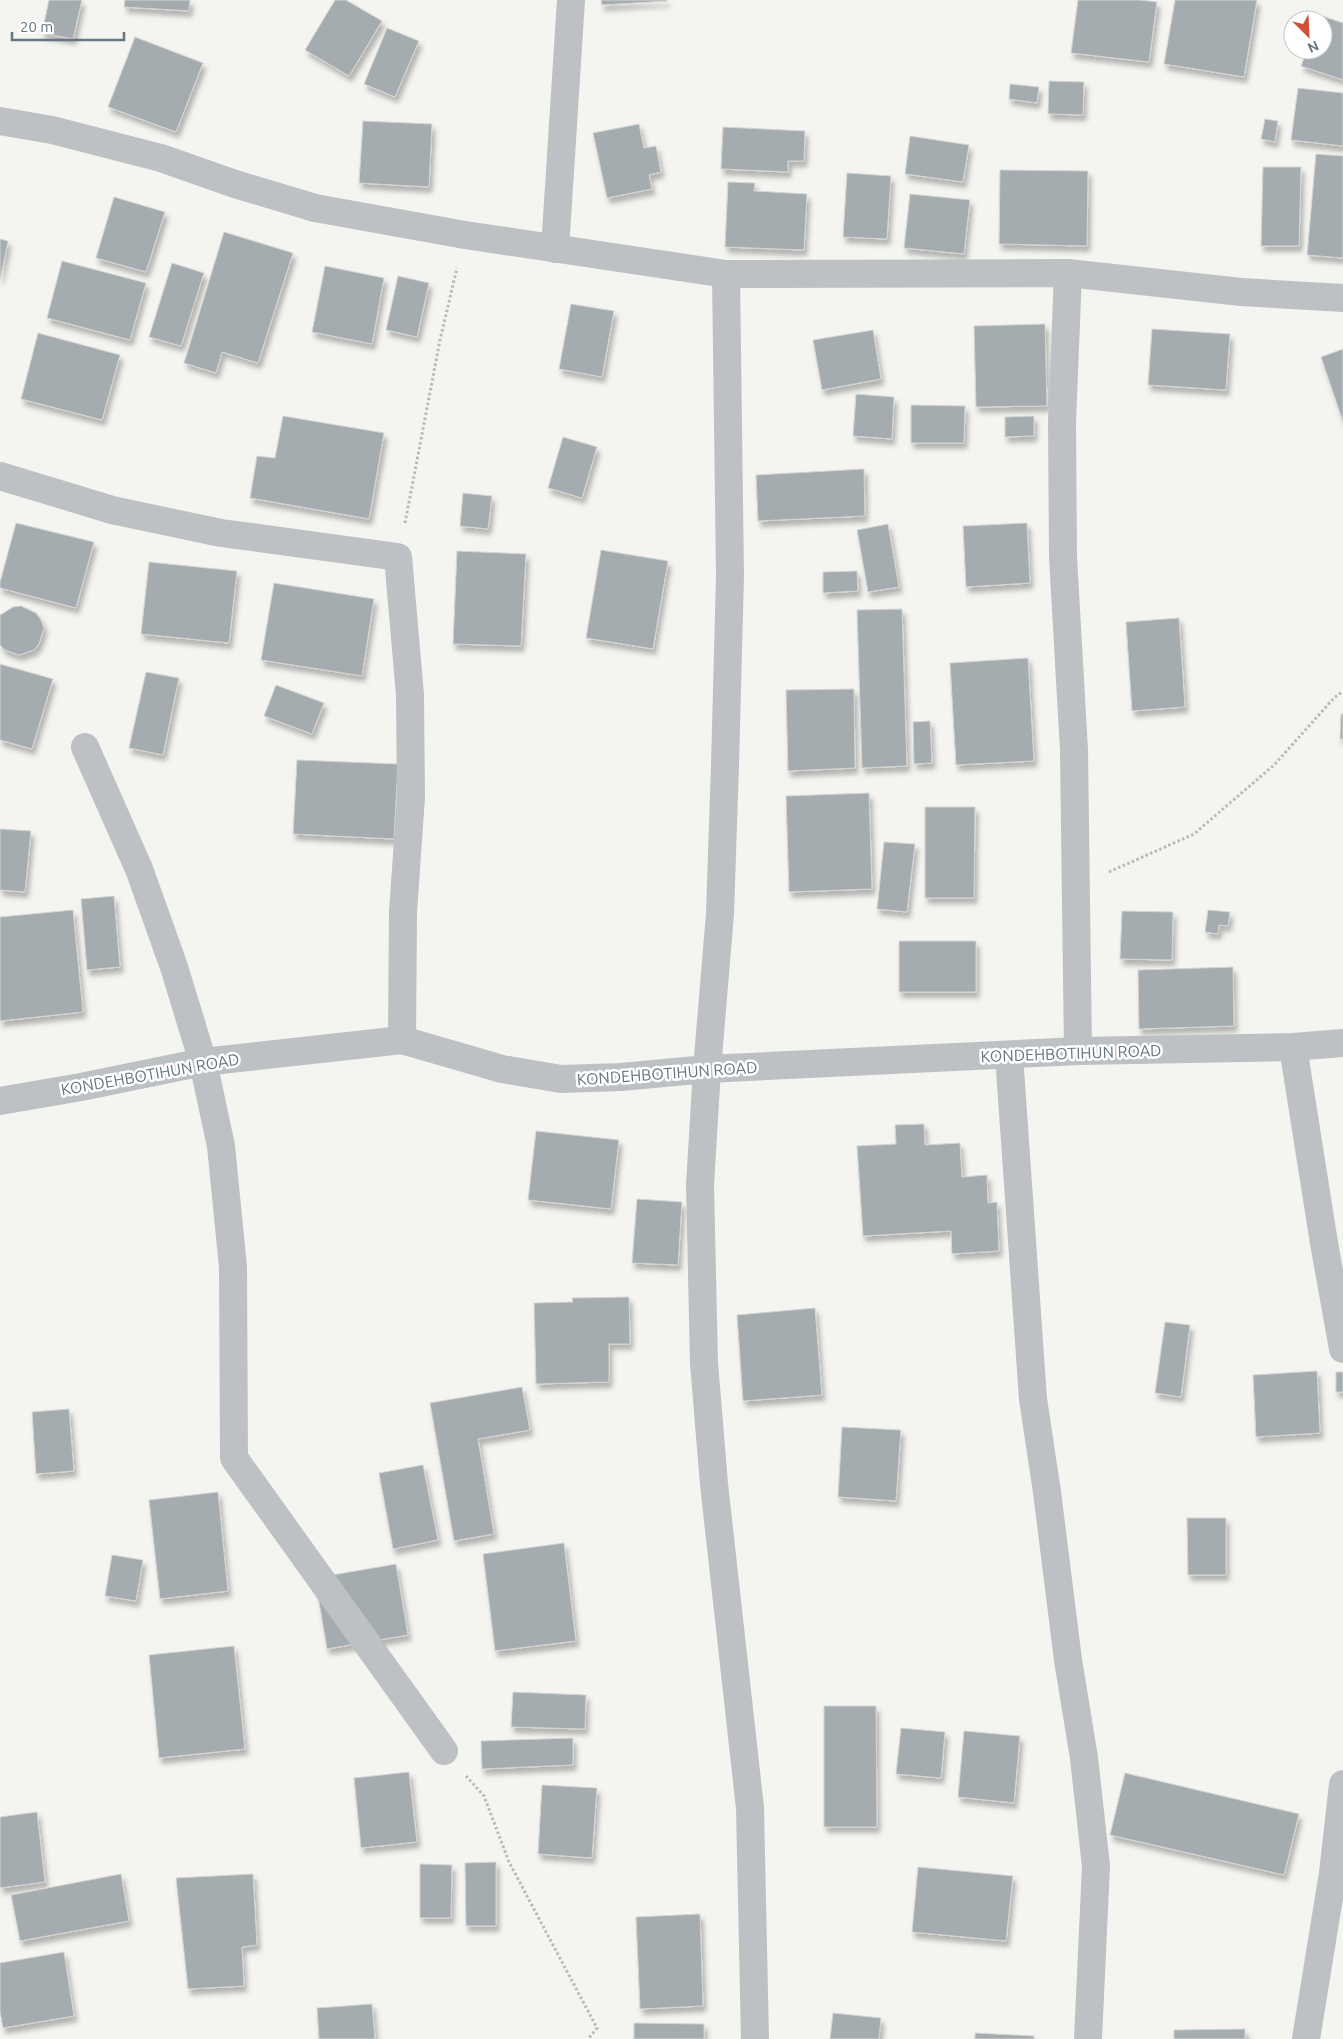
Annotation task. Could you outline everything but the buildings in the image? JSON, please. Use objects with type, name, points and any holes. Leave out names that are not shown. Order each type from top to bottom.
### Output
[{"type":"street","points":[[555,249],[571,0]]},
{"type":"street","points":[[0,121],[52,130],[161,158],[235,184],[315,208],[465,236],[726,274],[1068,273],[1241,292],[1343,298]]},
{"type":"street","points":[[1068,273],[1062,422],[1064,557],[1074,750],[1078,1051]]},
{"type":"street","points":[[726,274],[730,450],[729,636],[720,914],[707,1069],[700,1185],[704,1363],[714,1484],[750,1808],[755,2039]]},
{"type":"street","points":[[0,476],[112,510],[221,533],[398,557],[410,704],[411,797],[403,912],[402,1040]]},
{"type":"street","points":[[85,747],[139,868],[174,966],[203,1062],[221,1146],[233,1267],[234,1458],[444,1751]]},
{"type":"street","name":"KONDEHBOTIHUN ROAD","points":[[0,1101],[81,1087],[203,1062],[402,1040],[502,1069],[561,1079],[621,1077],[707,1069],[1078,1051],[1293,1047],[1343,1043]]},
{"type":"street","points":[[1293,1047],[1343,1349]]},
{"type":"street","points":[[1009,1055],[1033,1399],[1047,1492],[1068,1660],[1084,1758],[1096,1866],[1088,2039]]},
{"type":"street","points":[[1306,2039],[1333,1873],[1343,1784]]},
{"type":"path","points":[[398,557],[440,340],[465,236]]},
{"type":"path","points":[[1075,887],[1194,834],[1274,765],[1334,698],[1343,691]]},
{"type":"path","points":[[444,1751],[484,1796],[509,1862],[597,2028],[588,2039]]}]
